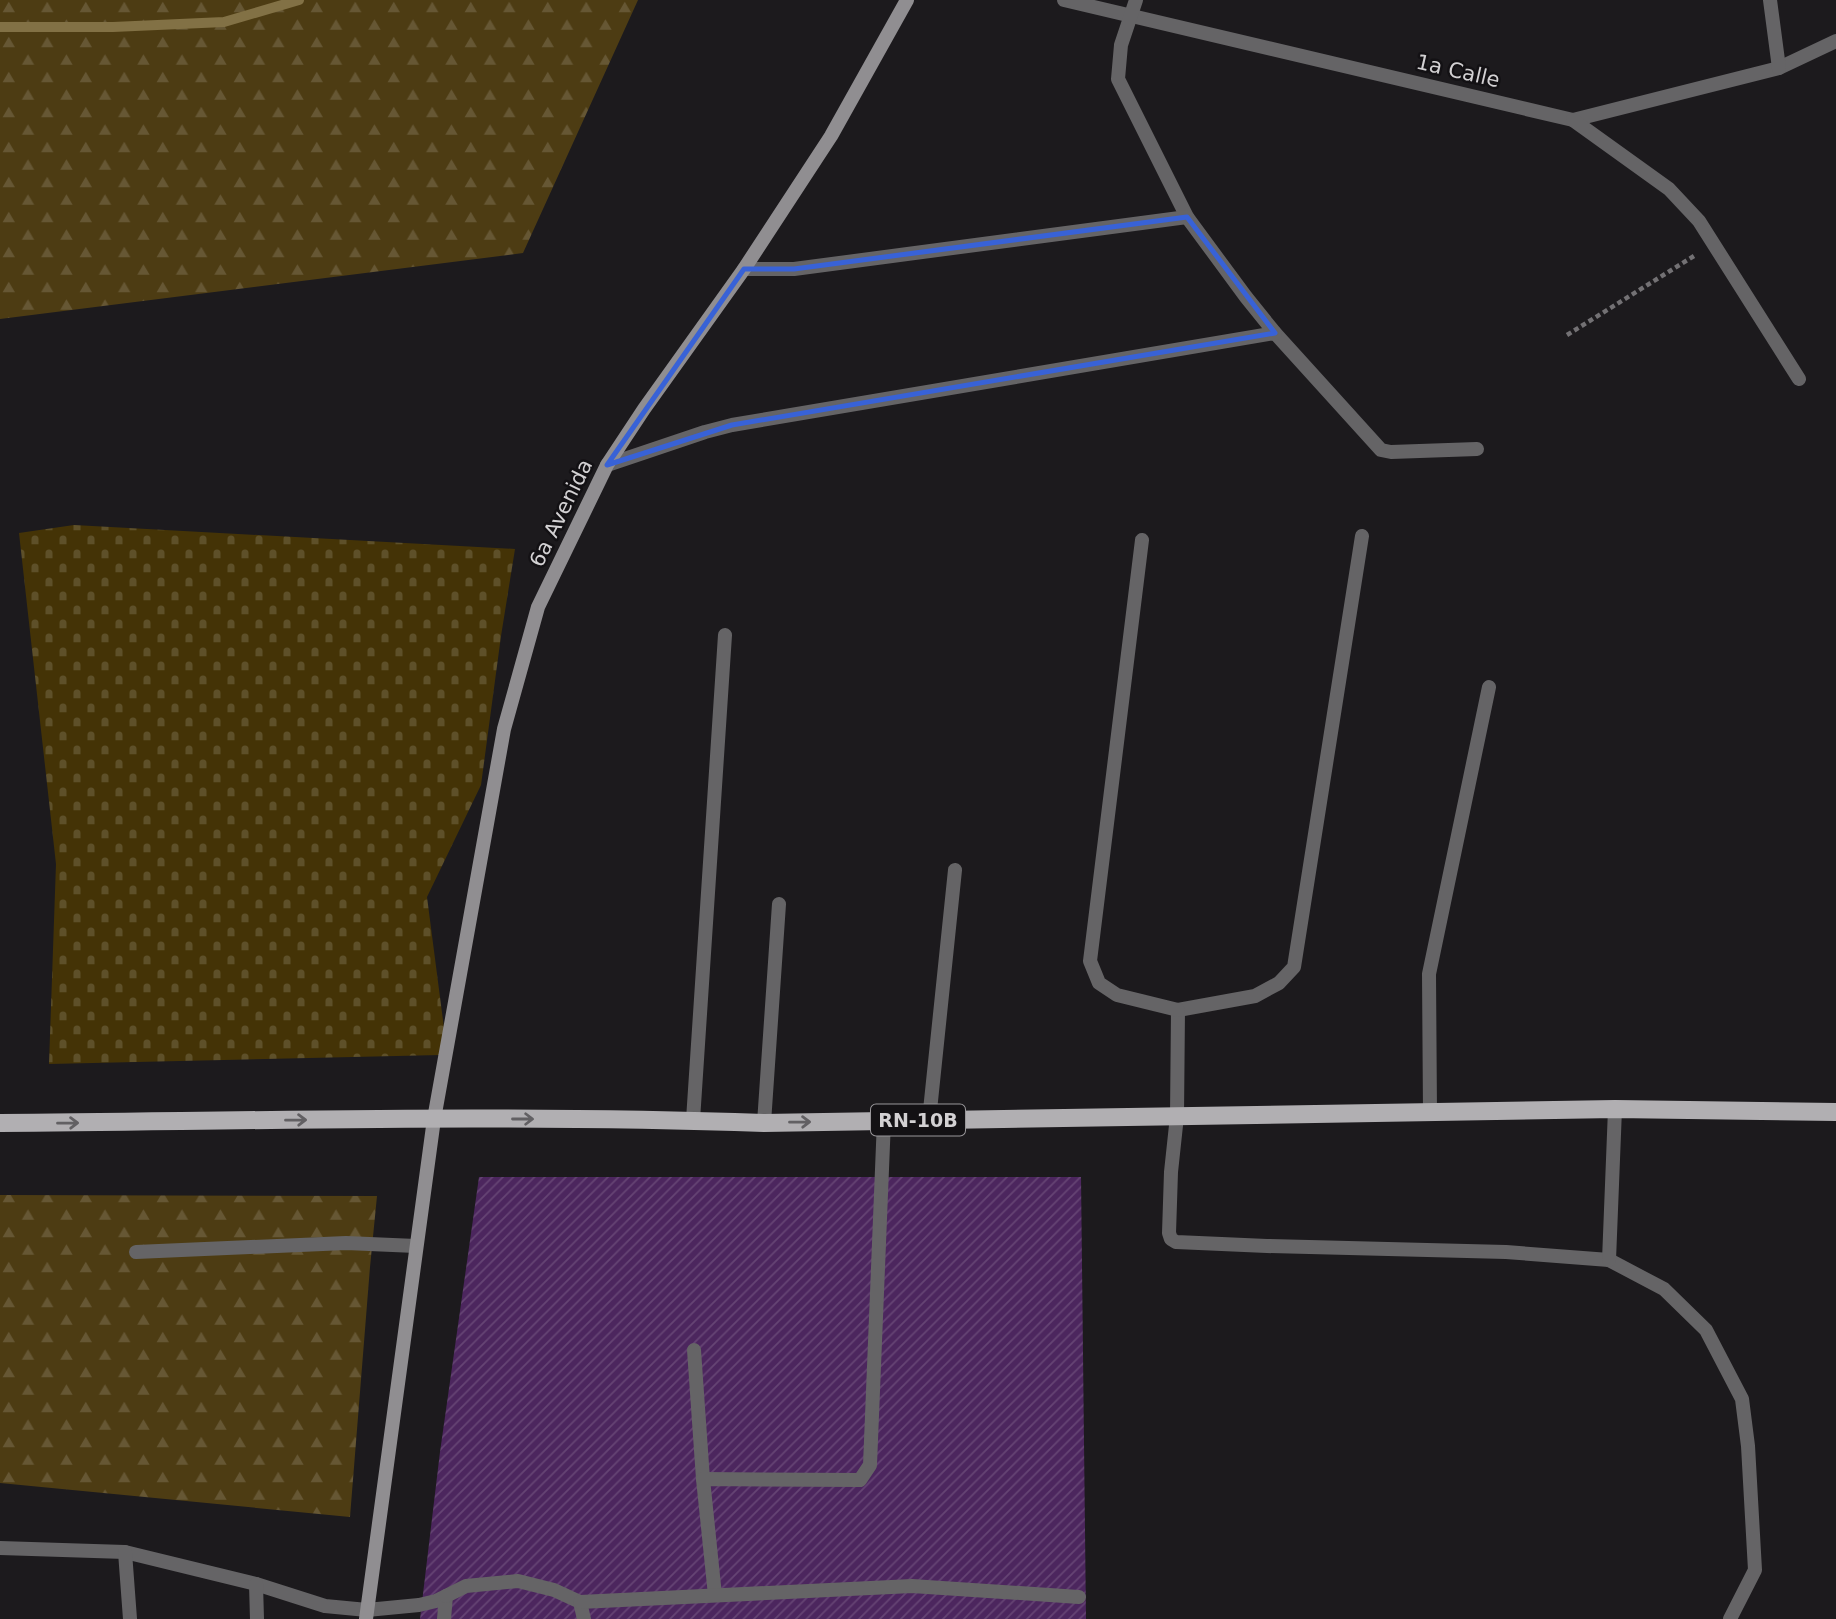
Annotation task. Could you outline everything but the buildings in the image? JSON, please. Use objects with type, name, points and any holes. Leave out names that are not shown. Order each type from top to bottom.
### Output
[{"type":"main road","name":"RN-10B","points":[[0,1123],[434,1119],[692,1120],[764,1123],[1615,1109],[1836,1112]]},
{"type":"street","name":"6a Avenida","points":[[366,1614],[434,1119],[504,729],[538,607],[607,465],[744,269],[831,136],[907,0]]},
{"type":"street","name":"1a Calle","points":[[1064,0],[1573,120],[1779,68],[1836,41]]},
{"type":"street","points":[[1136,0],[1121,45],[1118,79],[1187,217],[1246,297],[1381,450],[1391,452],[1477,449]]},
{"type":"street","points":[[1770,0],[1779,68]]},
{"type":"street","points":[[1573,120],[1669,189],[1699,220],[1799,379]]},
{"type":"street","points":[[744,269],[794,269],[1187,217]]},
{"type":"street","points":[[607,465],[732,425],[1275,333]]},
{"type":"street","points":[[1142,540],[1090,961],[1099,983],[1116,995],[1178,1010],[1255,996],[1279,983],[1294,967],[1363,536]]},
{"type":"street","points":[[692,1120],[725,635]]},
{"type":"street","points":[[1430,1112],[1429,974],[1489,687]]},
{"type":"street","points":[[929,1120],[955,870]]},
{"type":"street","points":[[764,1123],[779,904]]},
{"type":"street","points":[[1178,1010],[1177,1116],[1171,1172],[1171,1239],[1176,1242],[1267,1246],[1506,1252],[1609,1260],[1664,1289],[1706,1330],[1742,1399],[1748,1446],[1755,1570],[1730,1619]]},
{"type":"street","points":[[1609,1260],[1615,1109]]},
{"type":"street","points":[[703,1479],[860,1480],[866,1474],[870,1465],[884,1120]]},
{"type":"street","points":[[136,1252],[346,1243],[416,1246]]},
{"type":"street","points":[[694,1350],[715,1595]]},
{"type":"street","points":[[0,1548],[125,1552],[256,1584],[325,1606],[366,1614],[436,1601],[466,1586],[519,1581],[554,1590],[580,1602],[912,1586],[1079,1597]]},
{"type":"street","points":[[125,1552],[130,1619]]},
{"type":"street","points":[[256,1584],[257,1619]]},
{"type":"street","points":[[444,1619],[446,1596]]},
{"type":"street","points":[[580,1602],[584,1619]]},
{"type":"path","points":[[1567,335],[1715,243]]},
{"type":"highlighted area","points":[[1187,217],[1275,333],[732,425],[607,465],[744,269],[794,269]]},
{"type":"green space","points":[[0,0],[638,0],[523,253],[0,319]]},
{"type":"green space","points":[[74,525],[515,549],[481,785],[427,897],[444,1028],[440,1055],[49,1064],[56,864],[19,533]]},
{"type":"green space","points":[[0,1195],[377,1196],[350,1517],[0,1483]]},
{"type":"waterway","points":[[0,27],[113,27],[224,22],[299,0]]}]
